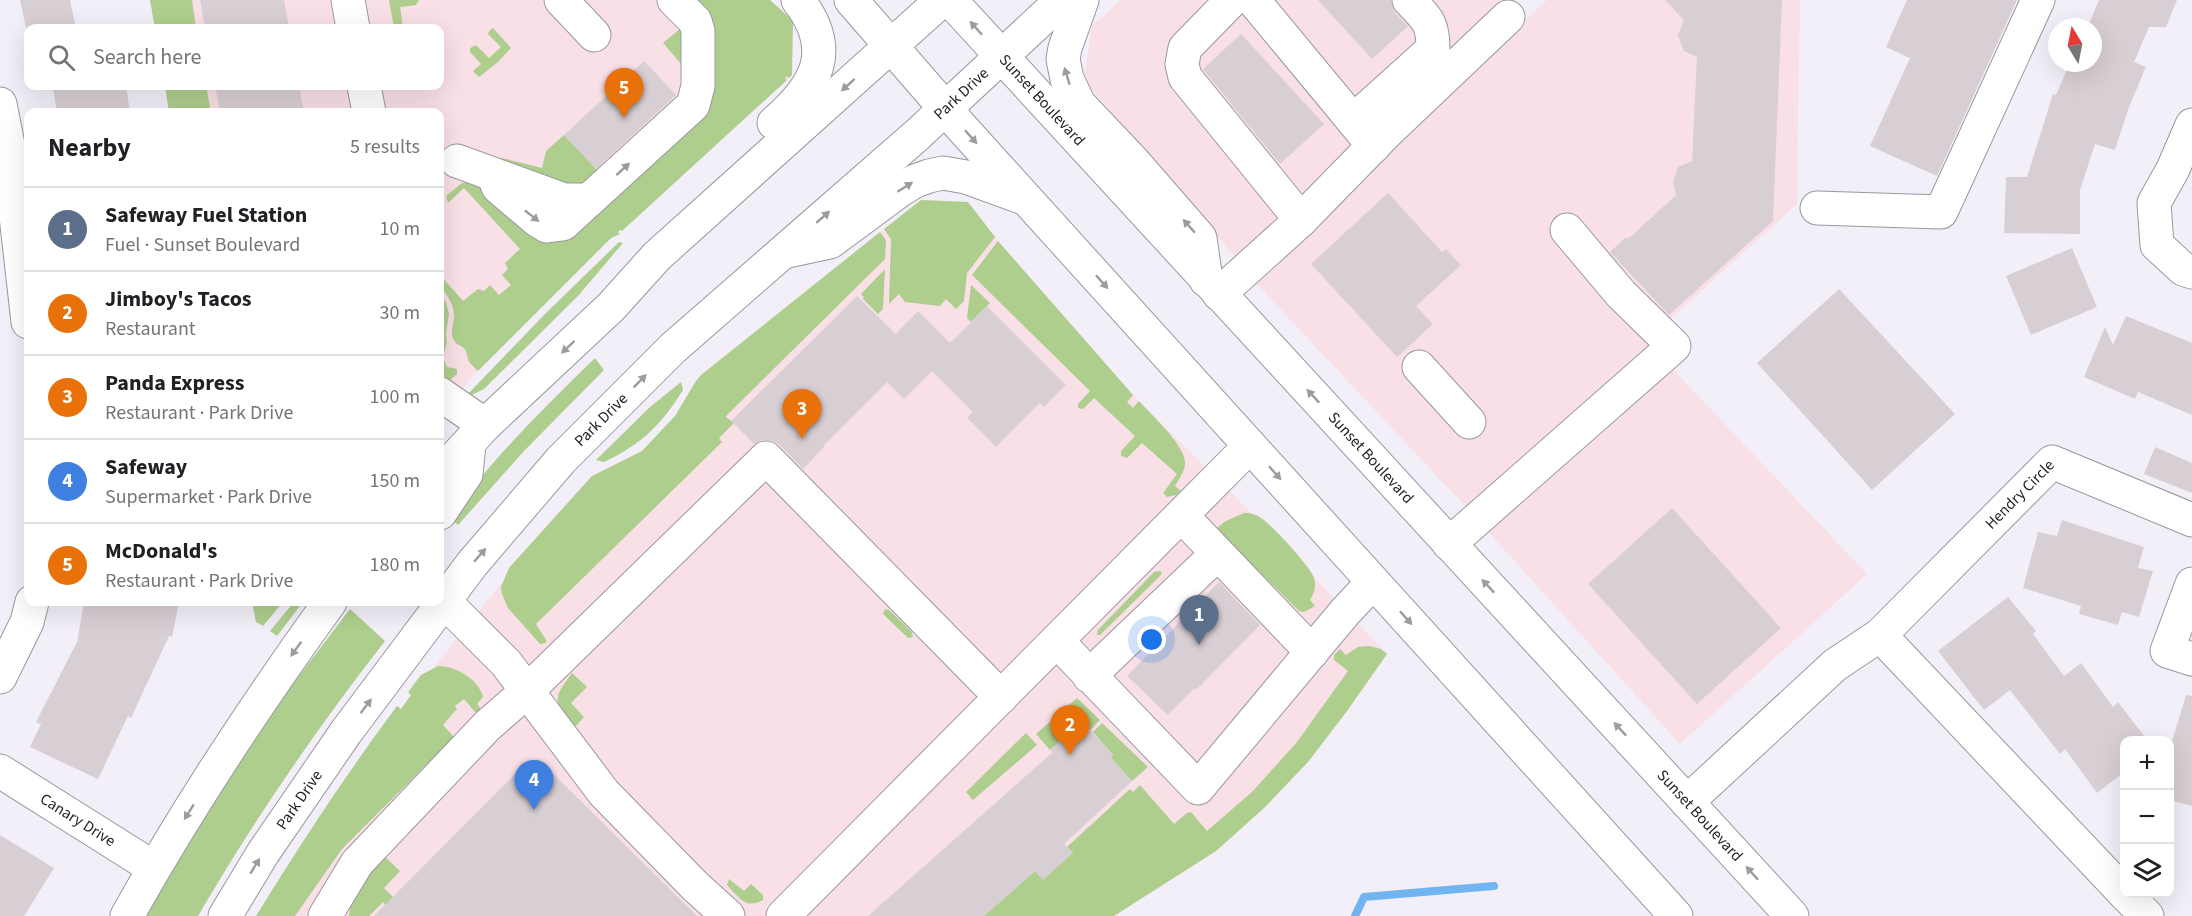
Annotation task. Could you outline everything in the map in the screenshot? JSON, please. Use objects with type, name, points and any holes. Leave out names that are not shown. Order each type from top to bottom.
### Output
[{"type":"main road","points":[[348,0],[352,24]]},
{"type":"main road","points":[[561,0],[594,35]]},
{"type":"main road","points":[[457,161],[494,174],[498,187],[547,226],[563,224],[693,105],[698,86],[698,31],[695,21],[674,0]]},
{"type":"main road","points":[[657,256],[667,223],[713,176],[802,96],[817,70],[819,47],[809,14],[798,0]]},
{"type":"main road","points":[[851,0],[1026,198],[1676,916]]},
{"type":"main road","points":[[444,470],[477,434],[611,307],[657,256],[942,0]]},
{"type":"main road","name":"Sunset Boulevard","points":[[950,0],[1792,916]]},
{"type":"main road","name":"Park Drive","points":[[444,596],[561,460],[673,348],[945,108],[1062,0]]},
{"type":"main road","points":[[1082,0],[1065,48],[1063,59],[1067,79],[1079,104],[1133,161],[1200,238],[1213,287],[1301,220],[1508,17]]},
{"type":"main road","points":[[1232,0],[1185,48],[1182,64],[1185,77],[1301,220]]},
{"type":"main road","points":[[1253,0],[1374,146]]},
{"type":"main road","points":[[1409,0],[1426,18],[1433,30],[1433,50]]},
{"type":"main road","points":[[1353,121],[1449,36],[1448,12],[1437,0]]},
{"type":"main road","points":[[1817,208],[1941,212],[2038,0]]},
{"type":"main road","points":[[365,90],[368,108]]},
{"type":"main road","points":[[0,104],[8,145],[24,287]]},
{"type":"main road","points":[[2192,125],[2173,169],[2154,203],[2157,245],[2183,268],[2192,272]]},
{"type":"main road","points":[[782,252],[831,242],[898,191],[929,176],[943,173],[966,177],[1026,198]]},
{"type":"main road","points":[[1449,544],[1674,346],[1621,294],[1567,230]]},
{"type":"main road","points":[[1419,367],[1469,422]]},
{"type":"main road","points":[[444,398],[477,434]]},
{"type":"main road","points":[[444,507],[466,474],[477,434]]},
{"type":"main road","points":[[783,916],[1250,446]]},
{"type":"main road","points":[[325,916],[357,863],[487,726],[527,692],[766,458],[1001,697]]},
{"type":"main road","name":"Hendry Circle","points":[[1687,802],[1835,665],[1880,635],[2052,462],[2192,520]]},
{"type":"main road","points":[[1182,516],[1312,652]]},
{"type":"main road","points":[[1089,676],[1217,554]]},
{"type":"main road","points":[[1057,641],[1198,788],[1372,582]]},
{"type":"main road","points":[[2192,584],[2167,651],[2192,659]]},
{"type":"main road","points":[[444,600],[506,663],[604,793],[695,886],[728,916]]},
{"type":"main road","points":[[0,677],[27,622],[31,606]]},
{"type":"main road","points":[[127,916],[154,868],[279,672],[327,606]]},
{"type":"main road","name":"Park Drive","points":[[225,916],[263,853],[436,606]]},
{"type":"main road","points":[[1880,635],[2120,888]]},
{"type":"main road","name":"Canary Drive","points":[[0,771],[154,868]]},
{"type":"main road","points":[[2130,898],[2147,916]]},
{"type":"shaded area","points":[[150,0],[770,0],[790,17],[792,75],[611,238],[478,371],[444,409],[444,108],[168,108],[166,90],[444,90],[444,24],[154,24]]},
{"type":"shaded area","points":[[1121,0],[1513,0],[1236,258],[1084,80],[1092,26]]},
{"type":"shaded area","points":[[1547,0],[1800,0],[1797,204],[1646,341],[1867,574],[1680,744],[1464,505],[1254,281]]},
{"type":"shaded area","points":[[921,200],[968,202],[998,241],[1133,395],[1251,513],[1264,519],[1307,566],[1314,577],[1387,654],[1308,762],[1264,808],[1216,851],[1114,916],[264,916],[423,681],[504,580],[509,568],[592,476],[642,451],[675,416],[701,375]]},
{"type":"green space","points":[[150,0],[192,0],[195,24],[154,24]]},
{"type":"green space","points":[[389,0],[419,0],[416,5],[400,7],[402,24],[393,24]]},
{"type":"green space","points":[[658,0],[689,27],[689,73],[663,43],[681,28],[658,4]]},
{"type":"green space","points":[[689,0],[770,0],[793,21],[792,75],[789,78],[787,76],[785,78],[787,80],[622,231],[620,230],[618,232],[620,234],[611,238],[478,371],[469,362],[465,349],[456,343],[453,337],[454,312],[444,292],[444,279],[463,301],[478,289],[484,291],[490,285],[499,295],[511,285],[502,275],[508,269],[505,263],[520,249],[464,188],[448,203],[446,196],[462,183],[473,181],[545,237],[700,110]]},
{"type":"green space","points":[[493,28],[511,48],[479,77],[473,71],[481,64],[470,52],[470,48],[476,45],[489,58],[501,47],[488,34]]},
{"type":"green space","points":[[166,90],[207,90],[210,108],[168,108]]},
{"type":"green space","points":[[564,135],[603,176],[583,193],[498,159],[542,168],[546,151]]},
{"type":"green space","points":[[921,200],[968,202],[995,237],[967,273],[964,301],[956,309],[946,299],[940,306],[905,302],[899,294],[889,304],[891,239],[884,229]]},
{"type":"green space","points":[[880,232],[886,240],[885,259],[727,415],[726,417],[734,423],[719,438],[722,442],[536,624],[546,640],[546,643],[540,644],[508,608],[502,594],[501,587],[509,568],[592,476],[642,451],[675,416],[701,375]]},
{"type":"green space","points":[[998,241],[1133,395],[1127,402],[1133,408],[1139,401],[1174,440],[1184,457],[1185,465],[1175,486],[1181,491],[1176,495],[1167,497],[1163,493],[1177,474],[1142,443],[1127,458],[1121,456],[1121,451],[1135,436],[1094,398],[1083,409],[1078,408],[1078,404],[1090,391],[972,275]]},
{"type":"green space","points":[[619,242],[623,243],[578,296],[484,389],[467,395],[545,314]]},
{"type":"green space","points":[[885,269],[883,309],[878,314],[861,294]]},
{"type":"green space","points":[[971,285],[990,303],[971,322],[967,318]]},
{"type":"green space","points":[[444,299],[449,314],[444,354]]},
{"type":"green space","points":[[595,358],[604,370],[525,450],[458,525],[450,518],[483,475],[518,435]]},
{"type":"green space","points":[[444,360],[447,367],[457,369],[457,374],[449,381],[444,379]]},
{"type":"green space","points":[[681,382],[683,390],[658,424],[630,448],[604,462],[596,460],[650,407]]},
{"type":"green space","points":[[1244,513],[1255,515],[1266,522],[1306,565],[1314,578],[1315,589],[1310,600],[1315,606],[1304,612],[1299,611],[1216,529],[1224,522]]},
{"type":"green space","points":[[1154,572],[1162,572],[1161,575],[1100,635],[1097,635],[1098,630]]},
{"type":"green space","points":[[253,606],[280,606],[263,626],[256,622]]},
{"type":"green space","points":[[291,606],[300,606],[277,636],[270,631]]},
{"type":"green space","points":[[350,609],[385,641],[287,775],[198,916],[143,916],[219,792],[286,693]]},
{"type":"green space","points":[[885,609],[889,610],[912,632],[913,637],[908,638],[883,614]]},
{"type":"green space","points":[[1369,646],[1381,649],[1387,654],[1347,711],[1308,762],[1264,808],[1216,851],[1114,916],[984,916],[1035,871],[1073,853],[1067,847],[1130,789],[1133,792],[1140,785],[1174,824],[1191,812],[1207,831],[1253,791],[1297,742],[1348,671],[1334,660],[1334,655],[1340,649],[1346,655],[1358,647]]},
{"type":"green space","points":[[438,666],[459,671],[477,685],[483,697],[477,704],[482,710],[477,714],[464,699],[455,706],[457,709],[443,725],[454,737],[342,849],[295,916],[256,916],[324,810],[378,732],[397,706],[401,709],[411,695],[408,692],[421,675]]},
{"type":"green space","points":[[572,673],[587,687],[571,703],[584,717],[572,727],[559,705],[558,695]]},
{"type":"green space","points":[[1077,698],[1100,720],[1090,730],[1082,721],[1050,750],[1036,734]]},
{"type":"green space","points":[[1102,723],[1148,767],[1132,781],[1111,758],[1113,755],[1093,732]]},
{"type":"green space","points":[[1026,733],[1037,745],[973,800],[966,792]]},
{"type":"green space","points":[[385,857],[400,871],[384,888],[393,897],[386,905],[383,902],[369,916],[349,916],[356,890]]},
{"type":"green space","points":[[729,879],[744,891],[751,884],[763,895],[763,900],[751,904],[743,901],[727,885]]},
{"type":"building","points":[[20,0],[70,0],[75,24],[25,24]]},
{"type":"building","points":[[200,0],[284,0],[288,24],[204,24]]},
{"type":"building","points":[[1318,0],[1391,0],[1395,13],[1408,26],[1372,59]]},
{"type":"building","points":[[1665,0],[1782,0],[1773,221],[1669,315],[1610,252],[1626,237],[1628,239],[1676,195],[1673,182],[1678,167],[1692,161],[1697,57],[1684,51],[1678,35],[1684,20]]},
{"type":"building","points":[[1907,0],[2017,0],[1937,176],[1870,146],[1910,58],[1886,47]]},
{"type":"building","points":[[2099,0],[2177,0],[2166,27],[2149,27],[2134,62],[2146,67],[2129,107],[2115,150],[2095,144],[2080,190],[2080,234],[2004,233],[2006,177],[2027,177],[2053,94],[2056,95],[2066,72],[2102,72],[2102,18],[2091,18]]},
{"type":"building","points":[[1241,34],[1324,124],[1280,164],[1203,69]]},
{"type":"building","points":[[644,61],[676,95],[596,169],[564,135]]},
{"type":"building","points":[[53,90],[127,90],[129,108],[56,108]]},
{"type":"building","points":[[216,90],[300,90],[303,108],[219,108]]},
{"type":"building","points":[[1388,193],[1442,252],[1446,249],[1461,265],[1416,306],[1433,324],[1397,357],[1311,264]]},
{"type":"building","points":[[2072,248],[2097,307],[2031,335],[2006,276]]},
{"type":"building","points":[[1839,289],[1955,414],[1872,490],[1757,363]]},
{"type":"building","points":[[857,296],[896,334],[918,311],[950,343],[987,306],[1066,385],[1044,407],[1040,403],[996,447],[967,418],[973,412],[932,371],[904,399],[887,382],[803,469],[779,444],[770,440],[762,440],[754,444],[731,421]]},
{"type":"building","points":[[2126,316],[2192,343],[2192,415],[2138,392],[2135,399],[2084,377],[2105,327],[2113,345]]},
{"type":"building","points":[[2155,447],[2192,463],[2192,493],[2144,474]]},
{"type":"building","points":[[1672,508],[1781,628],[1697,704],[1588,584]]},
{"type":"building","points":[[2062,520],[2144,547],[2138,568],[2153,571],[2139,617],[2122,612],[2118,625],[2079,614],[2081,606],[2023,588],[2038,532],[2057,536]]},
{"type":"building","points":[[1219,582],[1260,625],[1168,715],[1127,676]]},
{"type":"building","points":[[2008,597],[2036,631],[2033,634],[2064,676],[2081,663],[2113,707],[2118,702],[2144,736],[2120,736],[2120,775],[2097,793],[2065,749],[2060,754],[2010,690],[1984,710],[1938,651]]},
{"type":"building","points":[[83,606],[178,606],[172,637],[169,636],[131,718],[128,716],[98,779],[30,747],[41,724],[36,722],[77,642]]},
{"type":"building","points":[[2186,695],[2192,696],[2192,806],[2174,801],[2174,736]]},
{"type":"building","points":[[1082,721],[1113,755],[1111,758],[1132,781],[1064,844],[1073,853],[1043,880],[1035,871],[984,916],[868,916],[1053,752],[1050,750]]},
{"type":"building","points":[[538,759],[697,916],[374,916],[521,768],[524,772]]},
{"type":"building","points":[[0,835],[54,868],[24,916],[0,916]]},
{"type":"waterway","points":[[1355,916],[1364,897],[1494,886]]},
{"type":"place","name":"McDonald's","points":[[624,118]]},
{"type":"place","name":"Panda Express","points":[[802,439]]},
{"type":"place","name":"Safeway Fuel Station","points":[[1199,645]]},
{"type":"place","name":"Jimboy's Tacos","points":[[1070,755]]},
{"type":"place","name":"Safeway","points":[[534,810]]}]
